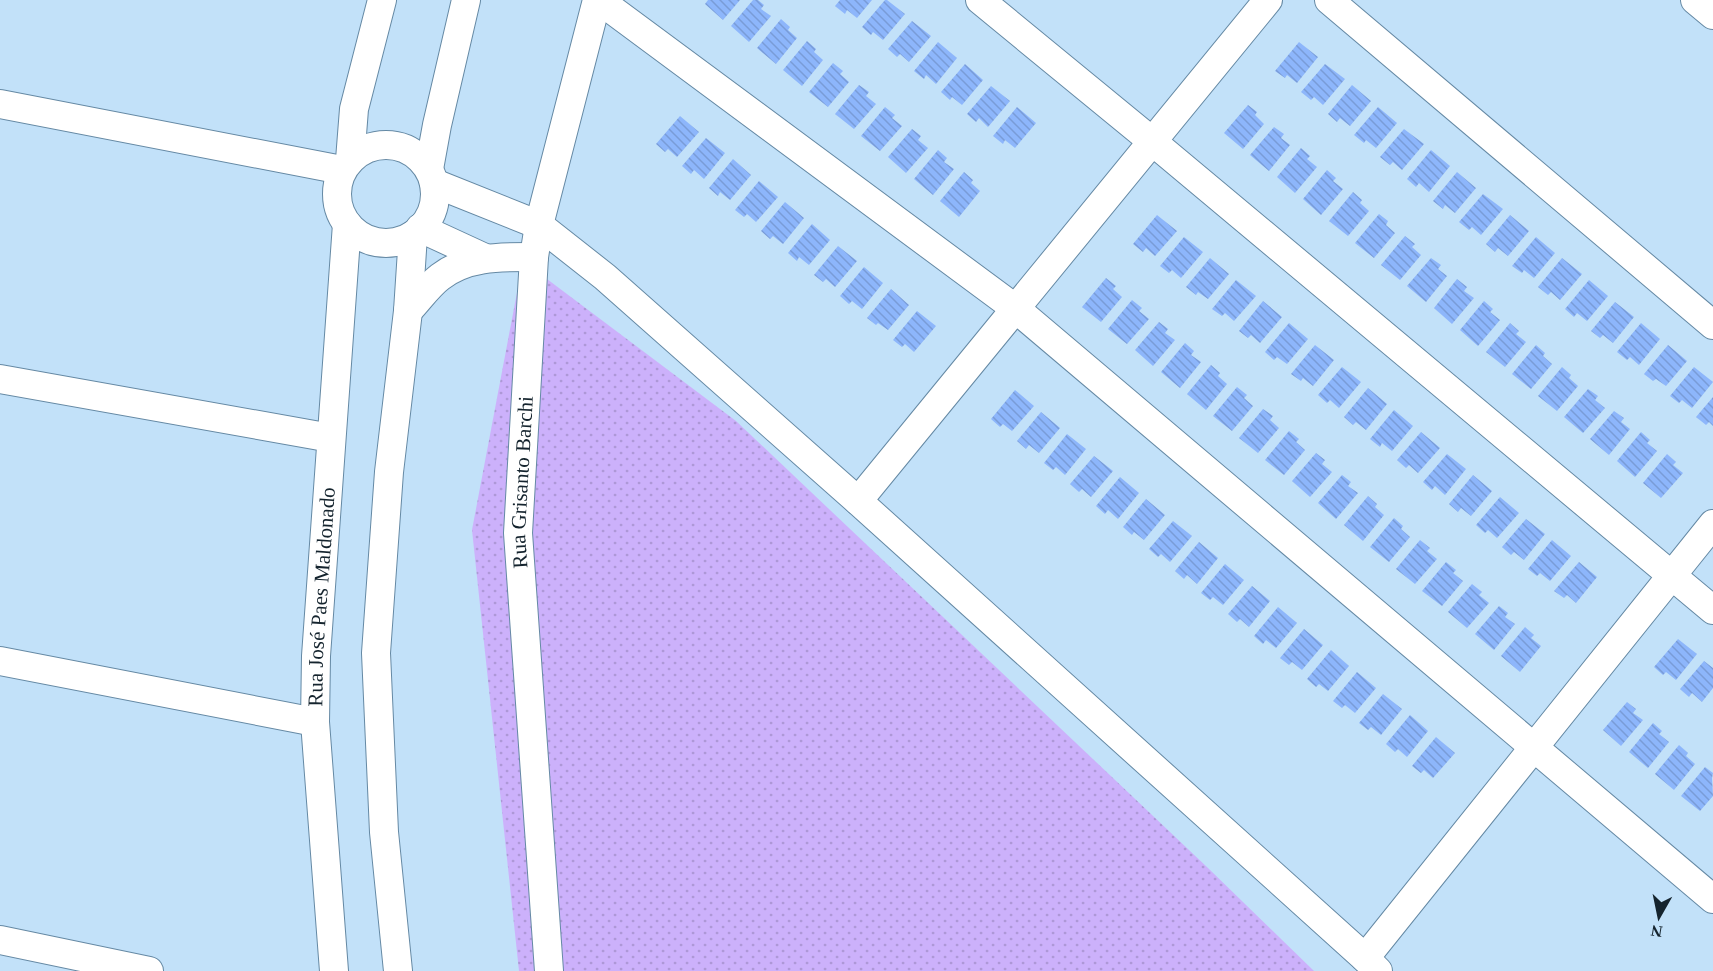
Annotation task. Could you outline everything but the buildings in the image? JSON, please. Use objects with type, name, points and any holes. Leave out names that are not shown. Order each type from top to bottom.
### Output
[{"type":"street","name":"Rua José Paes Maldonado","points":[[334,971],[315,722],[316,657],[347,224],[339,210],[337,196],[338,181],[346,165],[354,110],[381,0]]},
{"type":"street","points":[[347,224],[357,234],[371,241],[386,243],[400,241],[416,232],[432,211],[435,197],[431,176],[437,125],[466,0]]},
{"type":"street","points":[[598,0],[1016,309],[1713,899]]},
{"type":"street","name":"Rua Grisanto Barchi","points":[[549,971],[518,533],[534,256],[539,225],[598,0]]},
{"type":"street","points":[[980,0],[1713,610]]},
{"type":"street","points":[[858,501],[1268,0]]},
{"type":"street","points":[[1329,0],[1713,325]]},
{"type":"street","points":[[1695,0],[1713,15]]},
{"type":"street","points":[[0,104],[346,165],[359,152],[370,147],[394,145],[420,158],[431,176],[539,225],[605,277],[858,501],[1372,964],[1534,748],[1713,524]]},
{"type":"street","points":[[416,232],[485,258]]},
{"type":"street","points":[[398,971],[384,832],[376,653],[389,472],[416,232]]},
{"type":"street","points":[[408,311],[440,277],[463,265],[485,258],[534,256]]},
{"type":"street","points":[[0,379],[331,438]]},
{"type":"street","points":[[0,661],[315,722]]},
{"type":"street","points":[[0,940],[149,971]]},
{"type":"shaded area","points":[[523,261],[736,421],[1314,971],[519,971],[472,530]]}]
